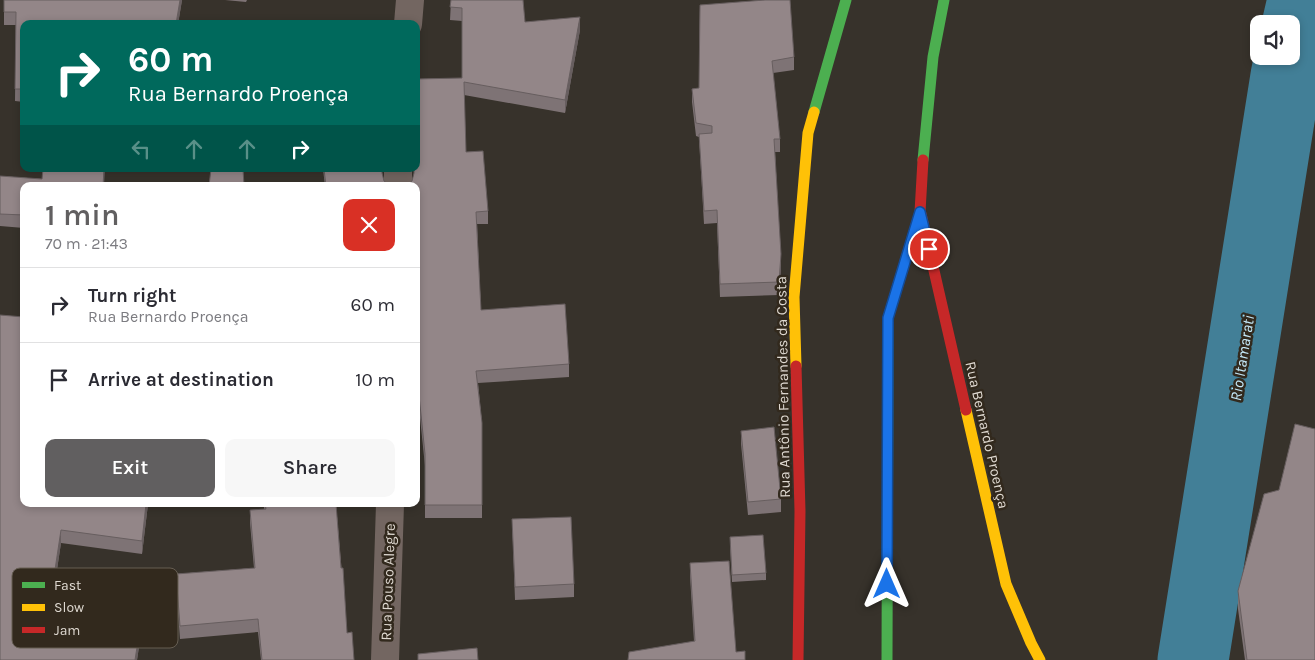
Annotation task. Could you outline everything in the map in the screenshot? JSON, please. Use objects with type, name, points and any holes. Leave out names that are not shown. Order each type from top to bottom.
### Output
[{"type":"street","points":[[408,20],[410,0]]},
{"type":"street","name":"Rua Antônio Fernandes da Costa","points":[[798,660],[800,511],[794,297],[808,133],[846,0]]},
{"type":"street","points":[[887,660],[888,318],[920,212],[924,146],[933,57],[944,0]]},
{"type":"street","name":"Rua Bernardo Proença","points":[[920,212],[1006,584],[1040,660]]},
{"type":"street","name":"Rua Pouso Alegre","points":[[385,660],[390,507]]},
{"type":"building","points":[[4,0],[180,0],[177,20],[20,20],[20,89],[15,89],[16,12],[4,12]]},
{"type":"building","points":[[451,0],[523,0],[525,22],[580,17],[565,100],[464,82],[466,152],[483,151],[488,211],[476,212],[481,310],[565,304],[569,364],[476,371],[482,423],[482,505],[425,505],[425,454],[420,405],[420,182],[411,182],[414,172],[420,172],[420,79],[462,78],[462,8],[450,7]]},
{"type":"building","points":[[790,0],[794,57],[772,61],[780,139],[774,139],[781,254],[779,282],[720,284],[717,210],[704,211],[699,134],[712,133],[712,126],[696,123],[692,89],[699,88],[700,5]]},
{"type":"building","points":[[43,172],[104,172],[103,182],[20,182],[20,215],[0,214],[0,176],[42,179]]},
{"type":"building","points":[[211,172],[243,172],[244,182],[209,182]]},
{"type":"building","points":[[324,172],[382,172],[385,182],[326,182]]},
{"type":"building","points":[[0,315],[20,317],[20,507],[146,507],[142,541],[61,530],[55,568],[12,568],[12,648],[137,648],[135,660],[0,660]]},
{"type":"building","points":[[1295,424],[1315,429],[1315,660],[1247,660],[1238,591],[1264,494],[1279,490]]},
{"type":"building","points":[[774,427],[781,499],[748,502],[741,431]]},
{"type":"building","points":[[266,507],[336,507],[341,568],[343,568],[347,633],[352,632],[354,660],[262,660],[258,619],[180,626],[178,574],[255,568],[250,510],[266,509]]},
{"type":"building","points":[[571,517],[574,584],[515,587],[512,519]]},
{"type":"building","points":[[763,535],[766,573],[732,575],[730,537]]},
{"type":"building","points":[[729,561],[736,652],[745,651],[745,660],[628,660],[629,652],[695,641],[690,563]]},
{"type":"building","points":[[477,648],[478,660],[418,660],[418,654]]},
{"type":"waterway","name":"Rio Itamarati","points":[[1300,15],[1303,0]]},
{"type":"waterway","name":"Rio Itamarati","points":[[1193,660],[1288,65]]},
{"type":"traffic: fast","points":[[814,112],[846,0]]},
{"type":"traffic: fast","points":[[923,160],[933,57],[944,0]]},
{"type":"traffic: fast","points":[[887,660],[888,324]]},
{"type":"traffic: slow","points":[[796,366],[794,297],[808,133],[814,112]]},
{"type":"traffic: slow","points":[[966,410],[1006,584],[1040,660]]},
{"type":"traffic: jam","points":[[888,324],[888,318],[920,212],[923,160]]},
{"type":"traffic: jam","points":[[921,214],[966,410]]},
{"type":"traffic: jam","points":[[796,366],[800,511],[798,660]]},
{"type":"route","points":[[887,584],[888,318],[920,212],[929,249]]}]
